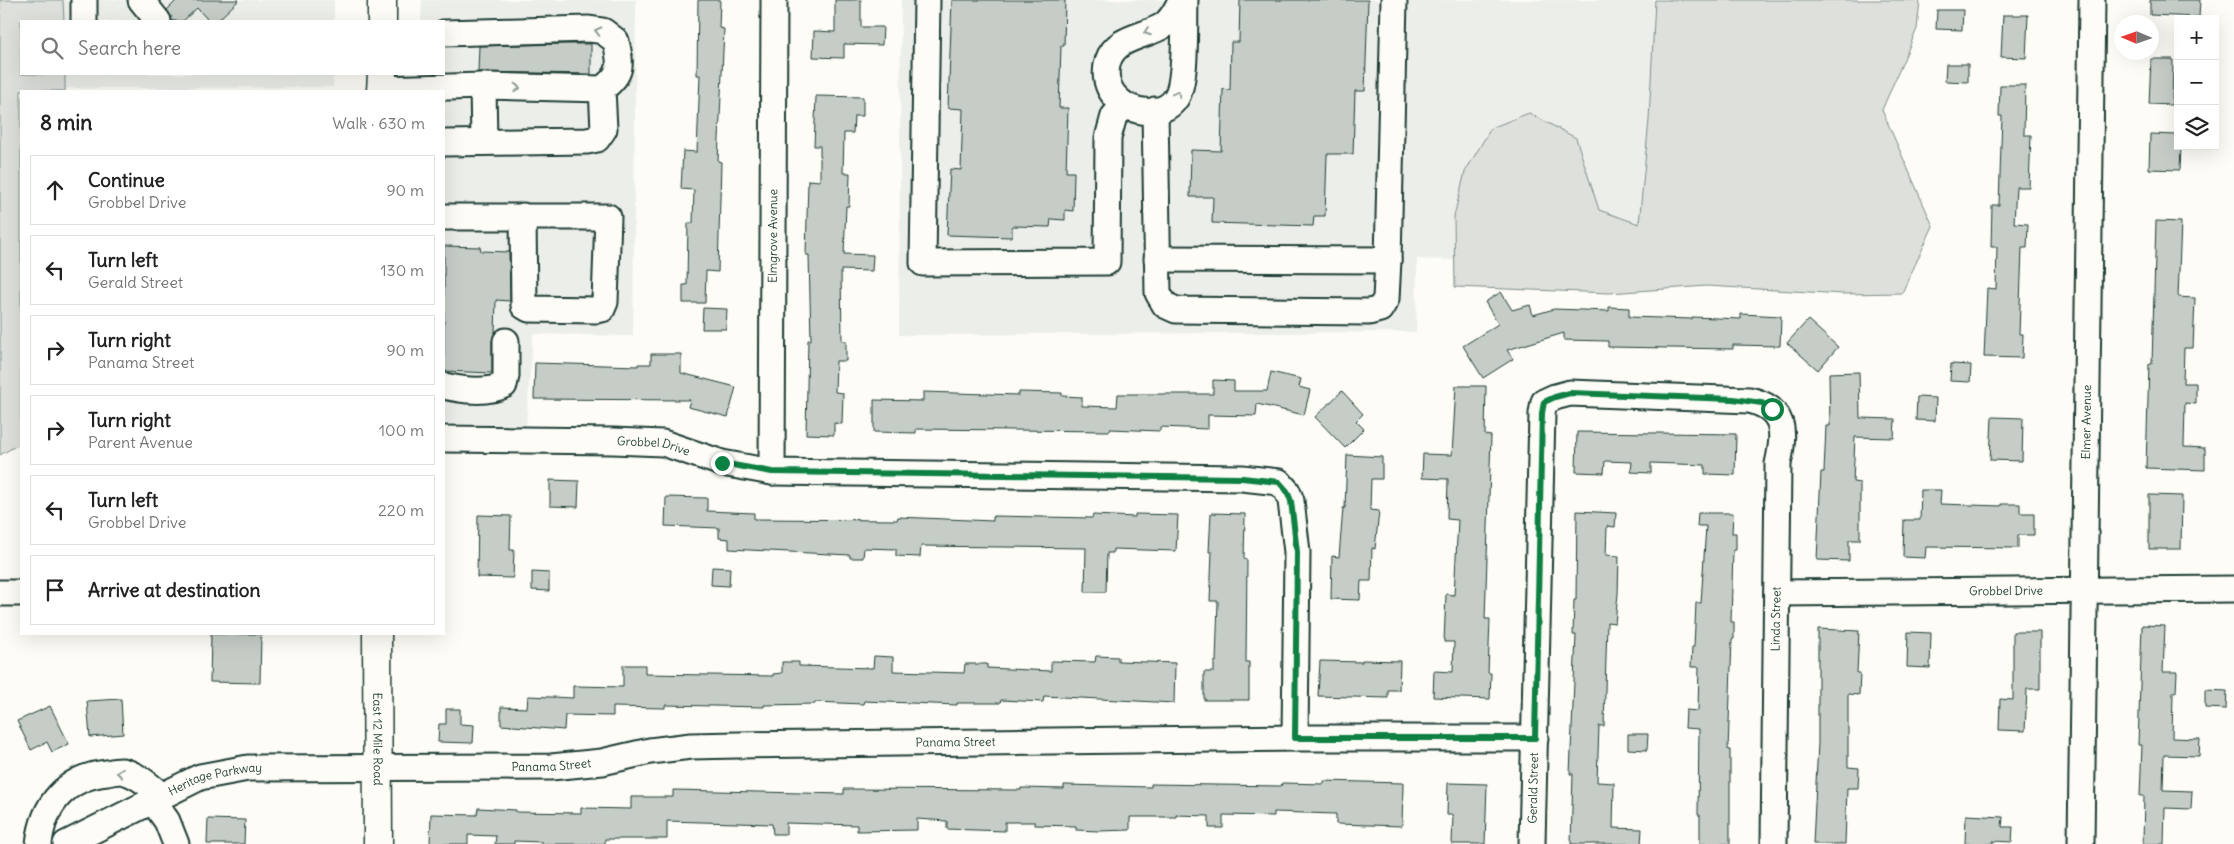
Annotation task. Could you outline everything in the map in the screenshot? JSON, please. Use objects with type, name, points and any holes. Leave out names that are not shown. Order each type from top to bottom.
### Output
[{"type":"main road","points":[[382,0],[382,20]]},
{"type":"main road","name":"East 12 Mile Road","points":[[377,635],[378,844]]},
{"type":"street","points":[[84,0],[84,20]]},
{"type":"street","points":[[141,0],[157,20]]},
{"type":"street","name":"Elmgrove Avenue","points":[[772,472],[774,0]]},
{"type":"street","points":[[927,0],[923,263],[1107,262],[1108,138],[1114,116],[1126,106]]},
{"type":"street","points":[[1181,0],[1171,19],[1164,25],[1127,40],[1113,52],[1108,61],[1106,78],[1108,85],[1116,100],[1126,106],[1140,110],[1155,110],[1170,104],[1180,90],[1185,0]]},
{"type":"street","points":[[1155,110],[1158,292],[1165,305],[1176,310],[1369,312],[1380,309],[1386,299],[1388,260],[1394,0]]},
{"type":"street","name":"Elmer Avenue","points":[[2081,844],[2092,0]]},
{"type":"street","points":[[381,85],[602,89],[614,81],[621,63],[616,41],[602,31],[589,29],[445,33]]},
{"type":"street","points":[[484,86],[484,142]]},
{"type":"street","points":[[445,143],[587,141],[597,139],[604,128],[602,89]]},
{"type":"street","points":[[445,217],[523,216],[608,217],[605,302],[602,309],[529,309],[524,306],[523,216]]},
{"type":"street","points":[[1157,259],[1388,260]]},
{"type":"street","points":[[445,386],[474,390],[496,389],[504,385],[506,376],[506,341]]},
{"type":"street","name":"Linda Street","points":[[1544,402],[1570,393],[1733,399],[1762,403],[1772,409],[1781,423],[1783,443],[1778,464],[1774,844]]},
{"type":"street","name":"Gerald Street","points":[[1532,844],[1542,413],[1544,402]]},
{"type":"street","name":"Grobbel Drive","points":[[445,439],[613,441],[663,444],[722,463],[772,472],[1242,478],[1279,482],[1287,491],[1291,501],[1296,544],[1298,614],[1295,738]]},
{"type":"street","name":"Grobbel Drive","points":[[1777,593],[2084,592],[2234,589]]},
{"type":"street","points":[[0,593],[20,593]]},
{"type":"street","name":"Panama Street","points":[[378,768],[551,767],[602,762],[650,751],[692,746],[1295,738],[1535,738]]},
{"type":"street","name":"Heritage Parkway","points":[[66,844],[200,777],[248,768],[378,768]]},
{"type":"street","points":[[39,844],[40,826],[49,808],[64,789],[94,774],[122,771],[143,780],[157,798],[176,844]]},
{"type":"shaded area","points":[[0,0],[63,0],[64,20],[20,20],[20,75],[65,75],[65,90],[20,90],[20,444],[0,455]]},
{"type":"shaded area","points":[[63,0],[334,0],[334,20],[64,20]]},
{"type":"shaded area","points":[[422,0],[636,0],[633,336],[533,334],[526,427],[445,423],[445,90],[421,90],[421,75],[445,75],[445,20],[421,20]]},
{"type":"shaded area","points":[[901,0],[1665,0],[1658,266],[1417,259],[1416,332],[899,335]]},
{"type":"shaded area","points":[[1655,0],[1920,0],[1917,29],[1882,110],[1933,226],[1902,293],[1843,294],[1707,286],[1609,293],[1455,287],[1454,216],[1465,172],[1491,128],[1529,113],[1576,138],[1599,210],[1639,224],[1649,120]]},
{"type":"shaded area","points":[[65,75],[333,75],[333,87],[65,88]]},
{"type":"building","points":[[177,0],[239,0],[218,20],[208,20],[197,8],[184,20],[172,20],[167,10]]},
{"type":"building","points":[[698,0],[720,0],[719,28],[724,29],[718,161],[721,162],[718,272],[706,271],[705,303],[683,303],[683,285],[687,285],[688,223],[693,223],[694,190],[681,189],[683,151],[697,152],[700,75],[697,75]]},
{"type":"building","points":[[835,0],[861,0],[861,27],[883,27],[882,45],[844,44],[844,58],[813,57],[814,31],[835,32]]},
{"type":"building","points":[[952,0],[1065,0],[1064,46],[1061,46],[1059,108],[1068,108],[1066,172],[1074,172],[1073,211],[1065,210],[1065,220],[1051,219],[1050,227],[1012,226],[1012,237],[947,235],[950,169],[961,170],[963,109],[948,108]]},
{"type":"building","points":[[1240,0],[1368,0],[1365,91],[1355,91],[1353,154],[1327,154],[1325,216],[1314,216],[1313,226],[1212,223],[1213,197],[1190,197],[1191,150],[1221,151],[1223,89],[1230,90],[1231,42],[1239,42]]},
{"type":"building","points":[[2150,0],[2200,0],[2199,15],[2150,15]]},
{"type":"building","points":[[1937,10],[1963,10],[1962,30],[1936,29]]},
{"type":"building","points":[[2003,15],[2028,15],[2026,58],[2001,57]]},
{"type":"building","points":[[591,44],[591,74],[478,72],[479,46]]},
{"type":"building","points":[[2173,59],[2172,105],[2149,104],[2151,60]]},
{"type":"building","points":[[1946,64],[1968,64],[1968,82],[1945,81]]},
{"type":"building","points":[[2000,85],[2025,85],[2024,135],[2031,135],[2029,187],[2016,187],[2014,223],[2028,224],[2027,248],[2022,248],[2019,334],[2023,334],[2022,358],[1984,357],[1987,288],[1996,289],[1997,247],[1991,247],[1992,205],[1999,205],[2002,116],[1999,116]]},
{"type":"building","points":[[816,96],[863,97],[863,116],[854,116],[853,133],[844,133],[843,173],[850,173],[849,206],[846,206],[844,254],[873,255],[872,271],[841,270],[842,341],[846,341],[846,361],[836,361],[835,392],[843,393],[842,424],[834,423],[834,435],[806,434],[808,340],[811,340],[809,255],[806,255],[808,180],[820,181],[820,146],[814,146]]},
{"type":"building","points":[[2150,134],[2174,135],[2174,150],[2181,150],[2180,170],[2149,169]]},
{"type":"building","points":[[2156,221],[2181,222],[2178,297],[2195,298],[2193,348],[2184,348],[2183,383],[2196,383],[2196,404],[2185,403],[2184,447],[2205,448],[2205,470],[2146,468],[2149,364],[2152,364]]},
{"type":"building","points":[[445,246],[480,247],[481,251],[509,252],[510,301],[496,300],[495,332],[492,341],[492,373],[445,371]]},
{"type":"building","points":[[1501,292],[1512,310],[1530,305],[1533,315],[1554,309],[1609,311],[1609,307],[1629,308],[1629,317],[1741,319],[1741,314],[1781,316],[1780,346],[1733,345],[1733,349],[1608,347],[1608,341],[1564,340],[1564,333],[1507,350],[1513,359],[1483,378],[1463,346],[1498,324],[1485,302]]},
{"type":"building","points":[[703,308],[727,309],[726,329],[702,329]]},
{"type":"building","points":[[1808,320],[1838,347],[1818,370],[1787,343]]},
{"type":"building","points":[[651,354],[681,354],[681,373],[736,387],[728,417],[688,407],[690,400],[534,399],[535,363],[638,366],[638,364],[651,364]]},
{"type":"building","points":[[1951,364],[1971,365],[1970,382],[1950,381]]},
{"type":"building","points":[[1271,372],[1301,379],[1299,387],[1310,390],[1304,415],[1257,404],[1256,416],[1208,415],[1208,429],[1160,427],[1160,431],[1110,429],[1110,431],[916,429],[916,433],[874,432],[874,400],[923,401],[923,392],[1019,395],[1019,392],[1062,393],[1062,396],[1082,397],[1082,406],[1117,407],[1118,394],[1213,394],[1213,380],[1234,381],[1234,391],[1267,391]]},
{"type":"building","points":[[1859,372],[1860,418],[1895,419],[1894,438],[1855,437],[1853,482],[1860,483],[1860,540],[1849,540],[1849,561],[1817,560],[1821,472],[1824,472],[1826,426],[1830,426],[1829,373]]},
{"type":"building","points":[[1456,386],[1486,386],[1485,435],[1491,436],[1485,619],[1490,619],[1488,673],[1491,673],[1490,699],[1433,697],[1434,671],[1453,672],[1454,642],[1444,642],[1446,594],[1454,595],[1458,520],[1447,519],[1448,479],[1422,478],[1423,454],[1452,455]]},
{"type":"building","points":[[1342,391],[1363,414],[1356,421],[1364,429],[1345,448],[1315,417]]},
{"type":"building","points":[[1917,397],[1936,398],[1935,421],[1916,420]]},
{"type":"building","points":[[1992,417],[2023,418],[2022,461],[1990,460]]},
{"type":"building","points":[[1577,432],[1736,434],[1735,475],[1705,474],[1705,465],[1651,463],[1651,473],[1631,472],[1632,462],[1605,461],[1604,473],[1576,472]]},
{"type":"building","points":[[1347,455],[1382,457],[1382,479],[1371,479],[1370,510],[1379,511],[1375,549],[1372,548],[1371,581],[1361,581],[1360,600],[1331,599],[1332,556],[1339,557],[1343,508],[1345,508]]},
{"type":"building","points":[[550,480],[579,481],[578,507],[550,506]]},
{"type":"building","points":[[1921,490],[1941,490],[1940,504],[2001,506],[2001,504],[2020,504],[2020,513],[2034,513],[2034,535],[2018,535],[2018,548],[1926,547],[1925,558],[1903,557],[1904,520],[1920,520]]},
{"type":"building","points":[[2149,495],[2182,496],[2181,549],[2149,549]]},
{"type":"building","points":[[666,497],[707,498],[707,511],[754,513],[754,519],[897,520],[898,517],[993,521],[993,516],[1092,518],[1093,515],[1135,517],[1135,514],[1178,515],[1176,551],[1113,549],[1113,553],[1107,553],[1106,592],[1085,592],[1086,548],[921,546],[920,557],[896,556],[896,549],[864,548],[863,558],[850,558],[850,555],[729,549],[729,539],[719,538],[719,528],[665,526]]},
{"type":"building","points":[[1577,511],[1616,513],[1615,527],[1607,526],[1606,555],[1619,556],[1618,594],[1615,623],[1607,622],[1604,726],[1599,726],[1597,782],[1614,783],[1613,828],[1642,829],[1641,844],[1571,844],[1573,774],[1570,774],[1576,635],[1573,635],[1574,600],[1576,600]]},
{"type":"building","points":[[1211,513],[1245,514],[1244,559],[1247,560],[1246,662],[1249,662],[1249,700],[1204,700],[1204,672],[1214,672],[1214,662],[1216,662],[1218,601],[1210,601],[1212,552],[1209,552]]},
{"type":"building","points":[[1698,513],[1733,513],[1732,533],[1736,533],[1736,550],[1733,550],[1731,622],[1734,622],[1734,639],[1732,639],[1728,750],[1730,750],[1730,844],[1700,844],[1700,815],[1698,815],[1699,729],[1685,728],[1686,710],[1698,711],[1699,667],[1691,667],[1696,603],[1701,603],[1706,526],[1697,526]]},
{"type":"building","points":[[478,515],[511,516],[510,550],[514,550],[513,578],[477,577]]},
{"type":"building","points":[[712,567],[730,568],[729,586],[711,585]]},
{"type":"building","points":[[532,572],[549,573],[549,591],[532,590]]},
{"type":"building","points":[[2142,625],[2165,626],[2163,672],[2177,672],[2176,692],[2173,692],[2172,738],[2200,739],[2199,756],[2164,755],[2163,790],[2192,791],[2191,809],[2165,808],[2164,844],[2143,844],[2144,796],[2140,796],[2142,745],[2138,745]]},
{"type":"building","points":[[1818,629],[1859,631],[1857,673],[1860,673],[1859,695],[1848,694],[1848,767],[1859,768],[1858,788],[1847,788],[1845,844],[1813,844],[1818,743]]},
{"type":"building","points":[[1908,632],[1931,633],[1930,668],[1907,667]]},
{"type":"building","points":[[2013,632],[2040,632],[2040,689],[2027,689],[2025,731],[1999,730],[2000,699],[2013,700]]},
{"type":"building","points":[[211,635],[261,635],[260,683],[210,682]]},
{"type":"building","points":[[874,656],[893,657],[893,671],[964,673],[965,664],[987,664],[987,668],[1051,671],[1051,661],[1095,662],[1096,656],[1118,657],[1118,661],[1175,663],[1174,703],[1044,696],[1043,702],[1001,700],[1000,703],[957,703],[957,705],[864,701],[863,704],[815,702],[815,704],[764,705],[764,707],[665,705],[665,708],[613,707],[613,716],[565,715],[564,730],[501,725],[501,707],[527,708],[528,696],[573,698],[573,686],[623,687],[623,665],[645,665],[645,674],[773,676],[773,674],[782,673],[782,662],[799,662],[799,666],[873,668]]},
{"type":"building","points":[[1362,660],[1400,661],[1399,690],[1388,690],[1388,698],[1318,696],[1320,661],[1362,662]]},
{"type":"building","points":[[2205,690],[2227,691],[2226,709],[2205,708]]},
{"type":"building","points":[[121,699],[123,734],[90,737],[87,701]]},
{"type":"building","points":[[50,706],[69,744],[52,752],[47,742],[31,750],[17,721]]},
{"type":"building","points":[[446,709],[460,709],[460,724],[474,725],[473,743],[438,742],[439,724],[446,724]]},
{"type":"building","points":[[1628,734],[1648,734],[1647,750],[1628,749]]},
{"type":"building","points":[[1324,781],[1403,783],[1402,826],[1336,824],[1336,814],[1274,812],[1274,816],[1223,815],[1223,828],[1209,828],[1209,816],[1130,817],[1130,830],[1099,831],[1076,830],[1076,826],[1035,825],[1035,822],[1005,822],[1005,831],[947,829],[947,821],[917,819],[917,830],[857,831],[857,825],[786,823],[786,834],[773,834],[772,824],[667,821],[667,839],[605,839],[605,844],[542,844],[542,842],[514,841],[514,844],[495,844],[496,836],[468,835],[468,844],[430,844],[431,814],[477,815],[478,808],[516,810],[516,812],[581,813],[581,808],[631,809],[631,797],[673,797],[673,790],[844,794],[844,789],[1021,790],[1021,788],[1064,789],[1064,785],[1151,787],[1151,784],[1281,786],[1282,783],[1324,784]]},
{"type":"building","points":[[1448,783],[1487,784],[1485,844],[1452,844],[1453,815],[1447,815]]},
{"type":"building","points":[[1966,815],[2003,817],[2002,827],[2013,827],[2012,842],[1993,841],[1993,844],[1965,844]]},
{"type":"building","points":[[208,819],[245,820],[244,844],[207,844]]},
{"type":"route","points":[[722,463],[772,472],[1242,478],[1279,482],[1287,491],[1295,519],[1298,614],[1295,738],[1535,738],[1542,413],[1544,402],[1570,393],[1749,400],[1762,403],[1772,409]]}]
